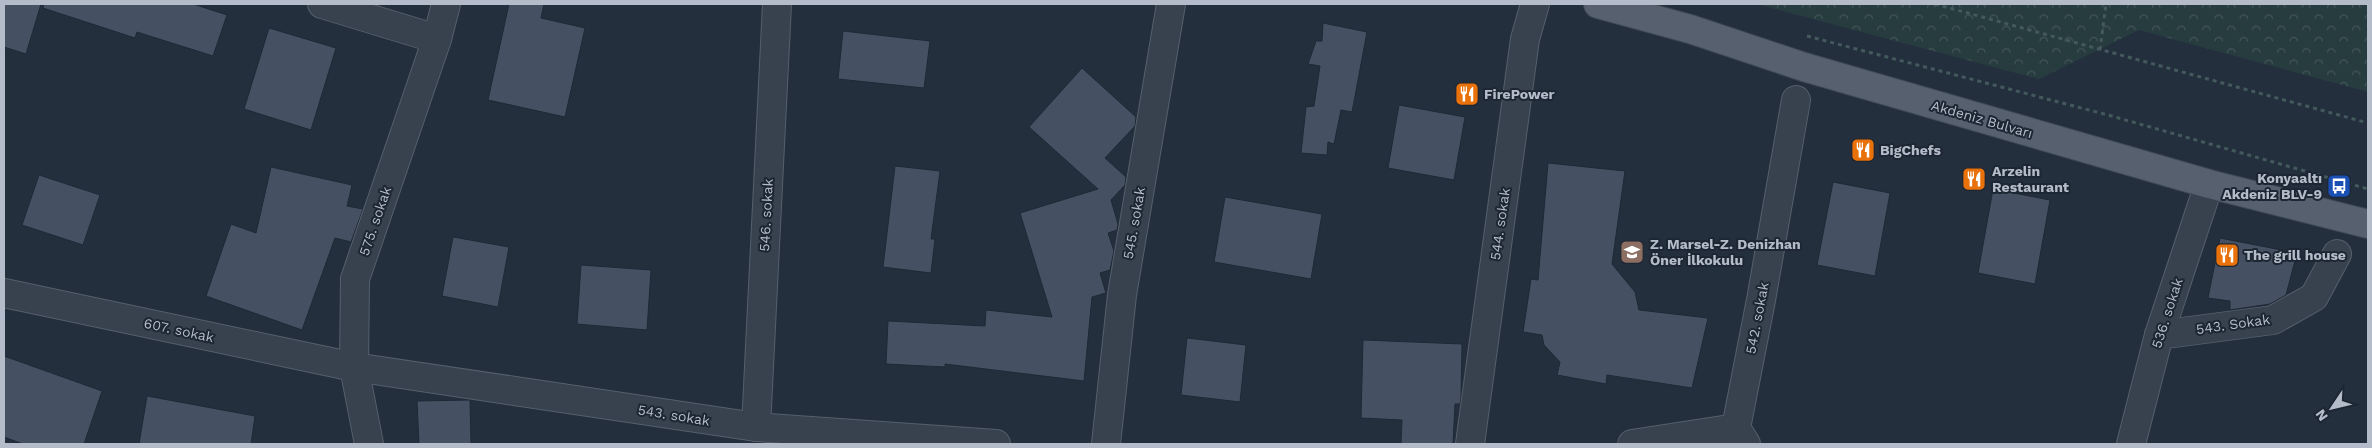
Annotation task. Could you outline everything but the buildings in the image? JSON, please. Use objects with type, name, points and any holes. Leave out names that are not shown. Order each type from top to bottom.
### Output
[{"type":"main road","name":"Akdeniz Bulvarı","points":[[1598,4],[1690,29],[1804,67],[2209,184],[2368,224]]},
{"type":"street","points":[[322,4],[437,39]]},
{"type":"street","name":"575. sokak","points":[[369,444],[354,367],[355,279],[437,39],[446,4]]},
{"type":"street","name":"546. sokak","points":[[756,427],[777,4]]},
{"type":"street","name":"545. sokak","points":[[1106,444],[1122,295],[1171,4]]},
{"type":"street","name":"544. sokak","points":[[1470,444],[1525,39],[1535,4]]},
{"type":"street","name":"542. sokak","points":[[1741,436],[1761,300],[1796,100]]},
{"type":"street","name":"536. sokak","points":[[2131,444],[2159,335],[2209,184]]},
{"type":"street","name":"543. Sokak","points":[[2159,335],[2273,320],[2314,297],[2337,254]]},
{"type":"street","name":"607. sokak","points":[[4,293],[354,367]]},
{"type":"street","name":"543. sokak","points":[[354,367],[756,427],[996,444]]},
{"type":"street","points":[[1632,444],[1741,436]]},
{"type":"path","points":[[1935,4],[2368,122]]},
{"type":"path","points":[[2100,50],[2106,4]]},
{"type":"path","points":[[1804,35],[2108,115],[2368,189]]},
{"type":"green space","points":[[1756,4],[2368,4],[2368,92],[2139,30],[2039,79]]},
{"type":"place","name":"FirePower","points":[[1467,94]]},
{"type":"place","name":"BigChefs","points":[[1863,150]]},
{"type":"place","name":"Arzelin Restaurant","points":[[1974,179]]},
{"type":"place","name":"Konyaaltı Akdeniz BLV-9","points":[[2339,186]]},
{"type":"place","name":"Z. Marsel-Z. Denizhan Öner İlkokulu","points":[[1632,252]]},
{"type":"place","name":"The grill house","points":[[2227,255]]}]
